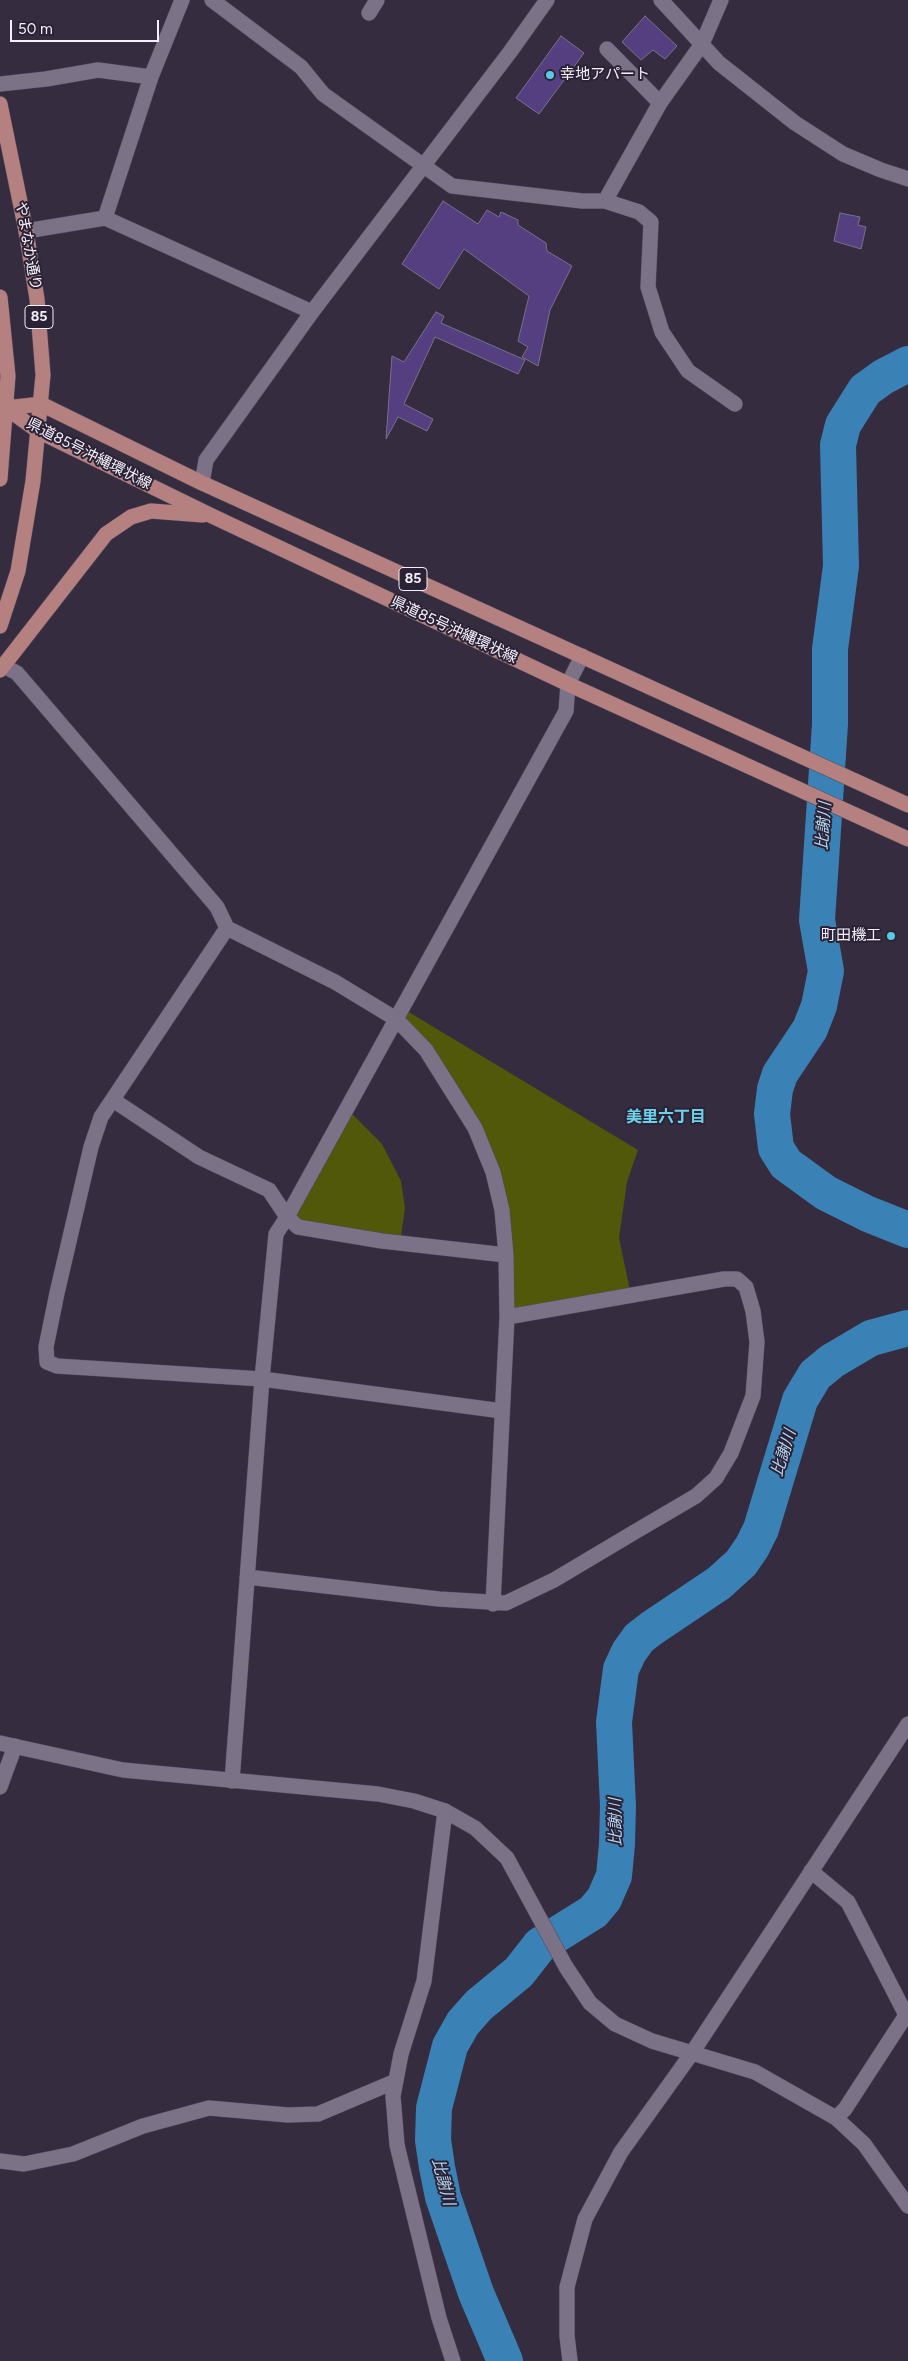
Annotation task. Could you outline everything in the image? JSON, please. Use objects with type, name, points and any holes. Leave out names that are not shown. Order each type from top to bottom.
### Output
[{"type":"main road","name":"やまなか通り","points":[[0,104],[26,231],[41,333],[43,375],[33,481],[18,570],[0,626]]},
{"type":"main road","name":"85","points":[[0,297],[8,376],[0,479]]},
{"type":"main road","name":"県道85号沖縄環状線","points":[[6,408],[41,404],[202,483],[908,805]]},
{"type":"main road","name":"県道85号沖縄環状線","points":[[6,408],[38,431],[212,516],[568,684],[908,839]]},
{"type":"main road","points":[[2,668],[106,534],[131,517],[151,511],[212,516]]},
{"type":"street","points":[[105,218],[151,77],[182,0]]},
{"type":"street","points":[[212,0],[301,67],[323,94],[452,186],[582,201],[604,201],[639,212],[651,222],[648,287],[662,332],[688,371],[735,404]]},
{"type":"street","points":[[202,483],[206,460],[312,312],[510,52],[547,0]]},
{"type":"street","points":[[661,0],[719,63],[795,123],[844,154],[908,179]]},
{"type":"street","points":[[604,201],[660,102],[702,44],[720,0]]},
{"type":"street","points":[[607,49],[660,102]]},
{"type":"street","points":[[0,84],[46,79],[98,70],[151,77]]},
{"type":"street","points":[[26,231],[105,218],[312,312]]},
{"type":"street","points":[[232,1781],[262,1379],[276,1234],[566,711],[568,684],[582,656]]},
{"type":"street","points":[[2,668],[17,673],[217,908],[226,928],[335,982],[396,1019],[426,1050],[475,1128],[493,1172],[502,1210],[506,1255],[507,1317],[493,1604]]},
{"type":"street","points":[[226,928],[138,1058],[101,1117],[91,1147],[48,1338],[47,1362],[58,1366],[262,1379],[502,1411]]},
{"type":"street","points":[[113,1100],[199,1157],[269,1190],[287,1217],[298,1227],[506,1255]]},
{"type":"street","points":[[247,1577],[493,1604],[506,1603],[554,1580],[696,1496],[716,1478],[731,1453],[751,1402],[757,1342],[754,1311],[746,1287],[737,1279],[724,1279],[507,1317]]},
{"type":"street","points":[[570,2361],[567,2336],[567,2287],[585,2219],[621,2152],[692,2053],[908,1724]]},
{"type":"street","points":[[0,1787],[7,1744],[123,1770],[378,1794],[414,1801],[445,1811],[475,1828],[507,1858],[566,1967],[590,2004],[615,2024],[652,2041],[755,2072],[836,2118],[864,2144],[908,2206]]},
{"type":"street","points":[[445,1811],[424,1981],[401,2054],[393,2096],[397,2145],[439,2318],[453,2361]]},
{"type":"street","points":[[811,1871],[848,1902],[907,2014],[845,2109],[836,2118]]},
{"type":"street","points":[[0,2161],[24,2164],[73,2154],[143,2126],[209,2108],[288,2115],[318,2114],[396,2081]]},
{"type":"green space","points":[[402,1008],[638,1150],[627,1182],[619,1238],[631,1295],[507,1317],[506,1255],[475,1128],[396,1019]]},
{"type":"green space","points":[[347,1109],[382,1144],[401,1181],[405,1208],[400,1243],[287,1217]]},
{"type":"building","points":[[645,16],[677,46],[665,59],[653,50],[641,60],[622,42]]},
{"type":"building","name":"幸地アパート","points":[[561,36],[584,53],[539,114],[516,98]]},
{"type":"building","points":[[443,201],[478,224],[487,210],[499,217],[501,212],[518,220],[518,225],[546,243],[547,251],[572,266],[550,310],[538,366],[522,357],[528,347],[518,341],[529,296],[464,249],[439,289],[402,264]]},
{"type":"building","points":[[840,213],[860,217],[858,225],[866,227],[861,249],[834,241]]},
{"type":"building","points":[[436,312],[444,316],[441,323],[525,360],[518,374],[435,337],[404,404],[433,419],[427,431],[398,417],[386,439],[392,356],[404,362]]},
{"type":"waterway","name":"比謝川","points":[[908,364],[883,377],[865,390],[843,425],[838,445],[841,566],[830,649],[830,724],[817,920],[826,971],[819,1006],[810,1029],[780,1074],[775,1089],[772,1114],[776,1148],[786,1164],[826,1193],[868,1214],[908,1230]]},
{"type":"waterway","name":"比謝川","points":[[505,2361],[476,2293],[443,2197],[437,2167],[433,2140],[434,2108],[450,2046],[463,2023],[479,2005],[519,1972],[540,1945],[593,1912],[604,1899],[614,1876],[617,1844],[618,1806],[614,1722],[621,1669],[629,1652],[639,1638],[652,1628],[719,1583],[741,1563],[752,1547],[761,1529],[800,1400],[815,1375],[832,1361],[871,1338],[908,1328]]},
{"type":"place","name":"幸地アパート","points":[[550,75]]},
{"type":"place","name":"町田機工","points":[[891,936]]},
{"type":"district","name":"美里六丁目","points":[[666,1117]]}]
